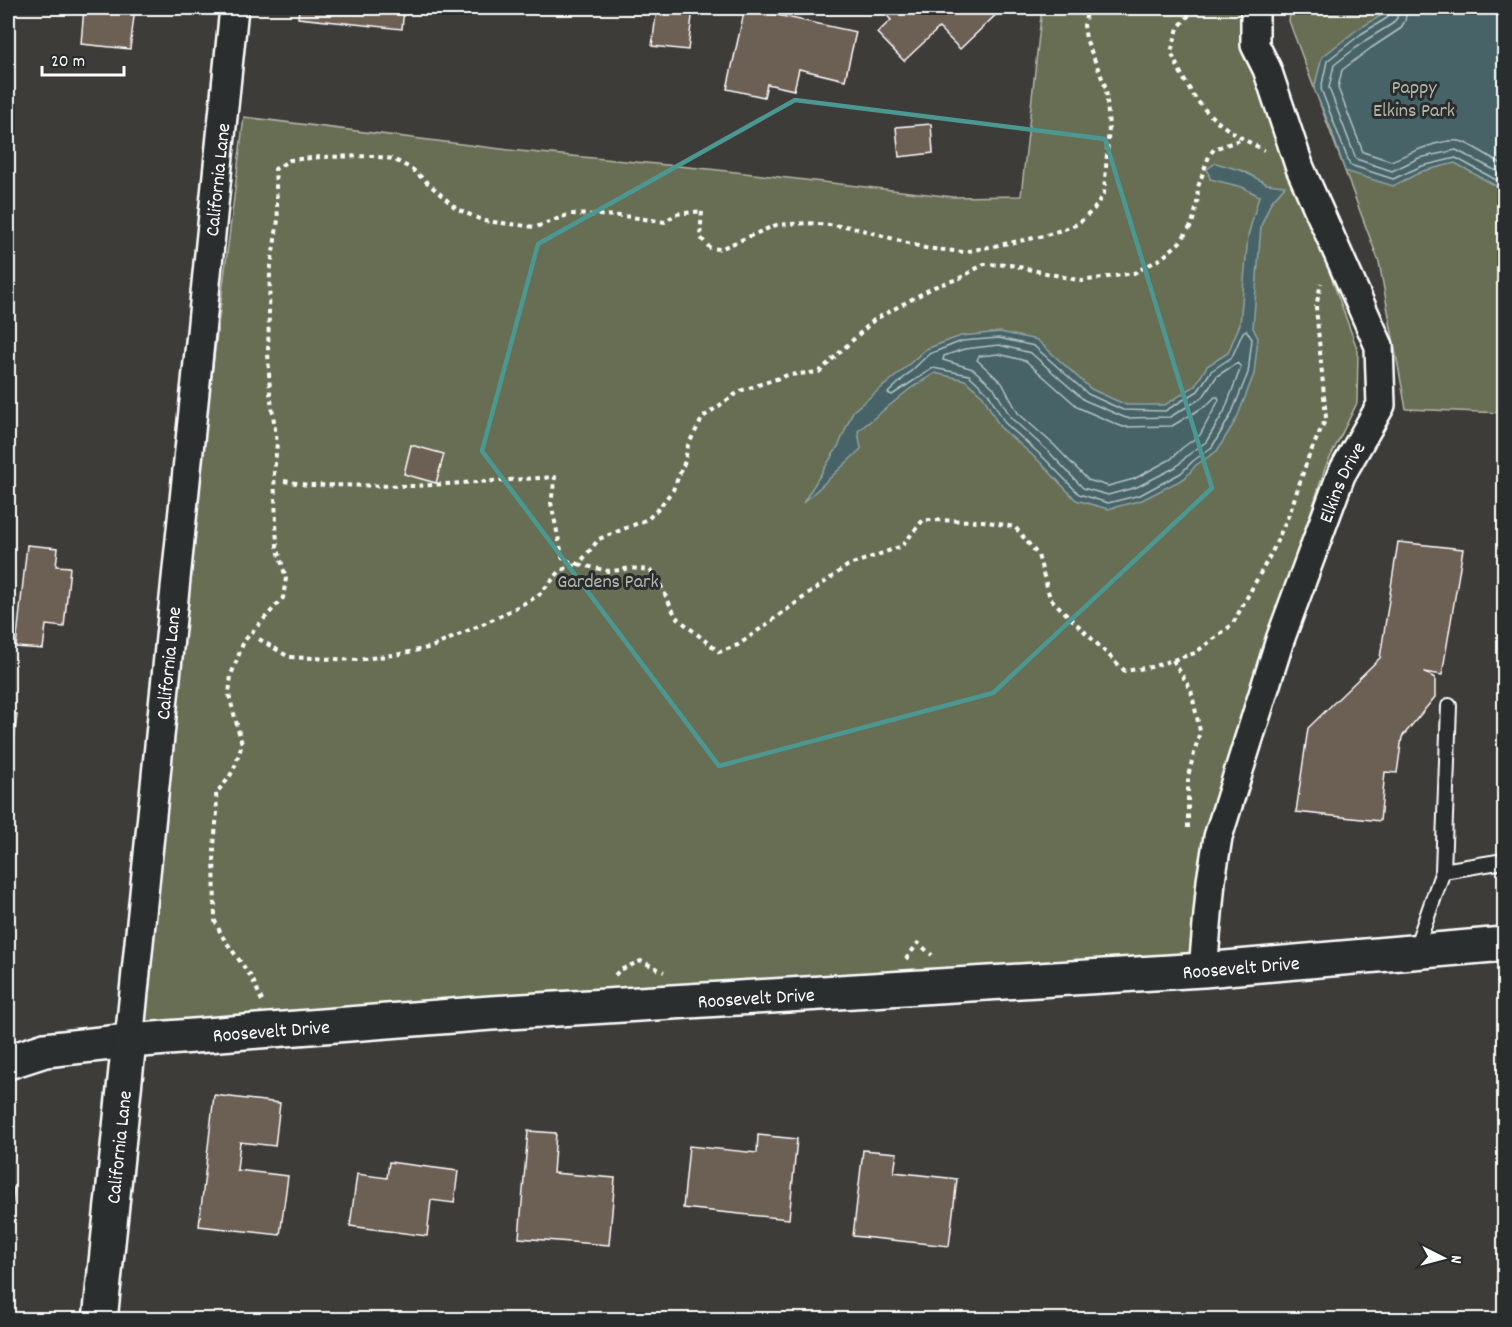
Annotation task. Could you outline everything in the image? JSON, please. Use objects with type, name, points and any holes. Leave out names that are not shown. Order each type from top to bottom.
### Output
[{"type":"street","name":"California Lane","points":[[100,1320],[234,8]]},
{"type":"street","name":"Elkins Drive","points":[[1203,970],[1211,881],[1218,837],[1280,640],[1341,475],[1381,405],[1379,346],[1300,168],[1267,69],[1255,45],[1255,8]]},
{"type":"street","name":"Roosevelt Drive","points":[[8,1062],[45,1050],[129,1041],[491,1013],[1203,970],[1504,944]]},
{"type":"lane","points":[[1415,951],[1443,871],[1449,706]]},
{"type":"lane","points":[[1443,871],[1504,861]]},
{"type":"path","points":[[269,1006],[263,1003],[252,978],[222,936],[215,921],[214,845],[216,793],[236,766],[242,744],[229,694],[231,675],[244,641],[283,598],[286,578],[277,546],[274,474],[277,443],[270,393],[268,352],[270,272],[278,220],[275,169],[290,160],[321,156],[393,159],[412,169],[457,209],[484,221],[536,227],[570,214],[624,216],[665,222],[676,214],[702,211],[700,237],[710,248],[720,249],[776,225],[807,224],[852,227],[925,248],[964,252],[994,247],[1044,236],[1078,224],[1094,209],[1104,194],[1109,128],[1106,88],[1086,39],[1084,25],[1088,8]]},
{"type":"path","points":[[1195,8],[1178,28],[1171,52],[1184,82],[1206,113],[1243,139],[1300,168]]},
{"type":"path","points":[[259,639],[290,657],[357,660],[411,652],[432,646],[498,617],[538,596],[561,570],[579,564],[599,539],[648,519],[673,490],[685,461],[688,445],[703,417],[740,391],[788,375],[819,372],[874,320],[934,287],[960,278],[984,264],[1010,264],[1082,280],[1134,273],[1162,258],[1180,243],[1192,224],[1197,205],[1198,188],[1214,148],[1243,139]]},
{"type":"path","points":[[284,481],[308,485],[416,486],[555,477],[551,503],[563,560],[608,571],[630,568],[650,570],[657,578],[676,617],[719,652],[738,645],[847,566],[902,546],[923,520],[983,521],[1016,527],[1038,555],[1050,598],[1125,671],[1151,667],[1194,653],[1232,625],[1272,552],[1290,512],[1308,458],[1326,418],[1316,307],[1331,236]]},
{"type":"path","points":[[1173,660],[1191,690],[1200,731],[1188,776],[1188,828],[1198,834]]},
{"type":"path","points":[[905,961],[918,944],[933,957]]},
{"type":"path","points":[[608,982],[620,970],[641,961],[668,974]]},
{"type":"highlighted area","points":[[795,100],[1105,139],[1212,488],[993,693],[719,766],[482,451],[538,244]]},
{"type":"green space","name":"Gardens Park","points":[[1042,8],[1250,8],[1279,133],[1358,351],[1357,403],[1325,468],[1248,709],[1192,960],[130,1031],[244,117],[509,150],[709,169],[953,197],[1021,196]]},
{"type":"green space","name":"Pappy Elkins Park","points":[[1291,8],[1504,8],[1504,413],[1406,409],[1379,262],[1289,21]]},
{"type":"water","points":[[1385,8],[1504,8],[1504,201],[1498,187],[1455,163],[1423,171],[1393,186],[1345,171],[1330,126],[1314,89],[1322,57],[1358,29],[1384,14]]},
{"type":"water","points":[[1216,163],[1243,171],[1267,184],[1285,186],[1271,202],[1261,226],[1253,328],[1258,338],[1254,374],[1237,418],[1217,451],[1196,465],[1185,478],[1142,500],[1108,509],[1076,500],[1039,461],[1000,427],[983,396],[965,380],[935,373],[911,388],[858,431],[861,449],[803,503],[839,445],[853,411],[926,349],[961,336],[1000,332],[1037,340],[1091,389],[1126,405],[1165,405],[1195,386],[1207,366],[1228,353],[1240,324],[1248,236],[1259,196],[1242,187],[1210,179],[1207,169]]},
{"type":"building","points":[[84,8],[135,8],[130,49],[81,44]]},
{"type":"building","points":[[299,8],[404,8],[402,29],[298,18]]},
{"type":"building","points":[[657,8],[693,8],[688,50],[652,46]]},
{"type":"building","points":[[745,8],[856,32],[845,80],[799,69],[794,90],[767,84],[764,97],[727,89]]},
{"type":"building","points":[[1003,8],[960,49],[939,28],[904,61],[877,33],[891,20],[881,9]]},
{"type":"building","points":[[931,124],[933,153],[899,157],[896,127]]},
{"type":"building","points":[[411,445],[444,454],[436,483],[404,474]]},
{"type":"building","points":[[1398,542],[1463,549],[1442,675],[1424,672],[1435,678],[1435,697],[1402,737],[1397,773],[1385,772],[1380,821],[1296,812],[1308,728],[1380,658]]},
{"type":"building","points":[[27,545],[58,548],[56,566],[70,567],[64,627],[46,625],[43,649],[16,647]]},
{"type":"building","points":[[8,713],[17,714],[8,798]]},
{"type":"building","points":[[214,1095],[280,1103],[275,1146],[240,1142],[237,1170],[288,1176],[280,1235],[199,1226]]},
{"type":"building","points":[[528,1131],[556,1133],[553,1173],[615,1178],[609,1245],[519,1238]]},
{"type":"building","points":[[758,1135],[797,1139],[789,1219],[683,1208],[689,1146],[757,1153]]},
{"type":"building","points":[[863,1150],[897,1153],[894,1172],[957,1179],[949,1246],[853,1236]]},
{"type":"building","points":[[389,1162],[458,1171],[454,1203],[431,1200],[427,1236],[350,1226],[357,1174],[387,1178]]},
{"type":"building","points":[[8,1187],[14,1188],[8,1249]]}]
